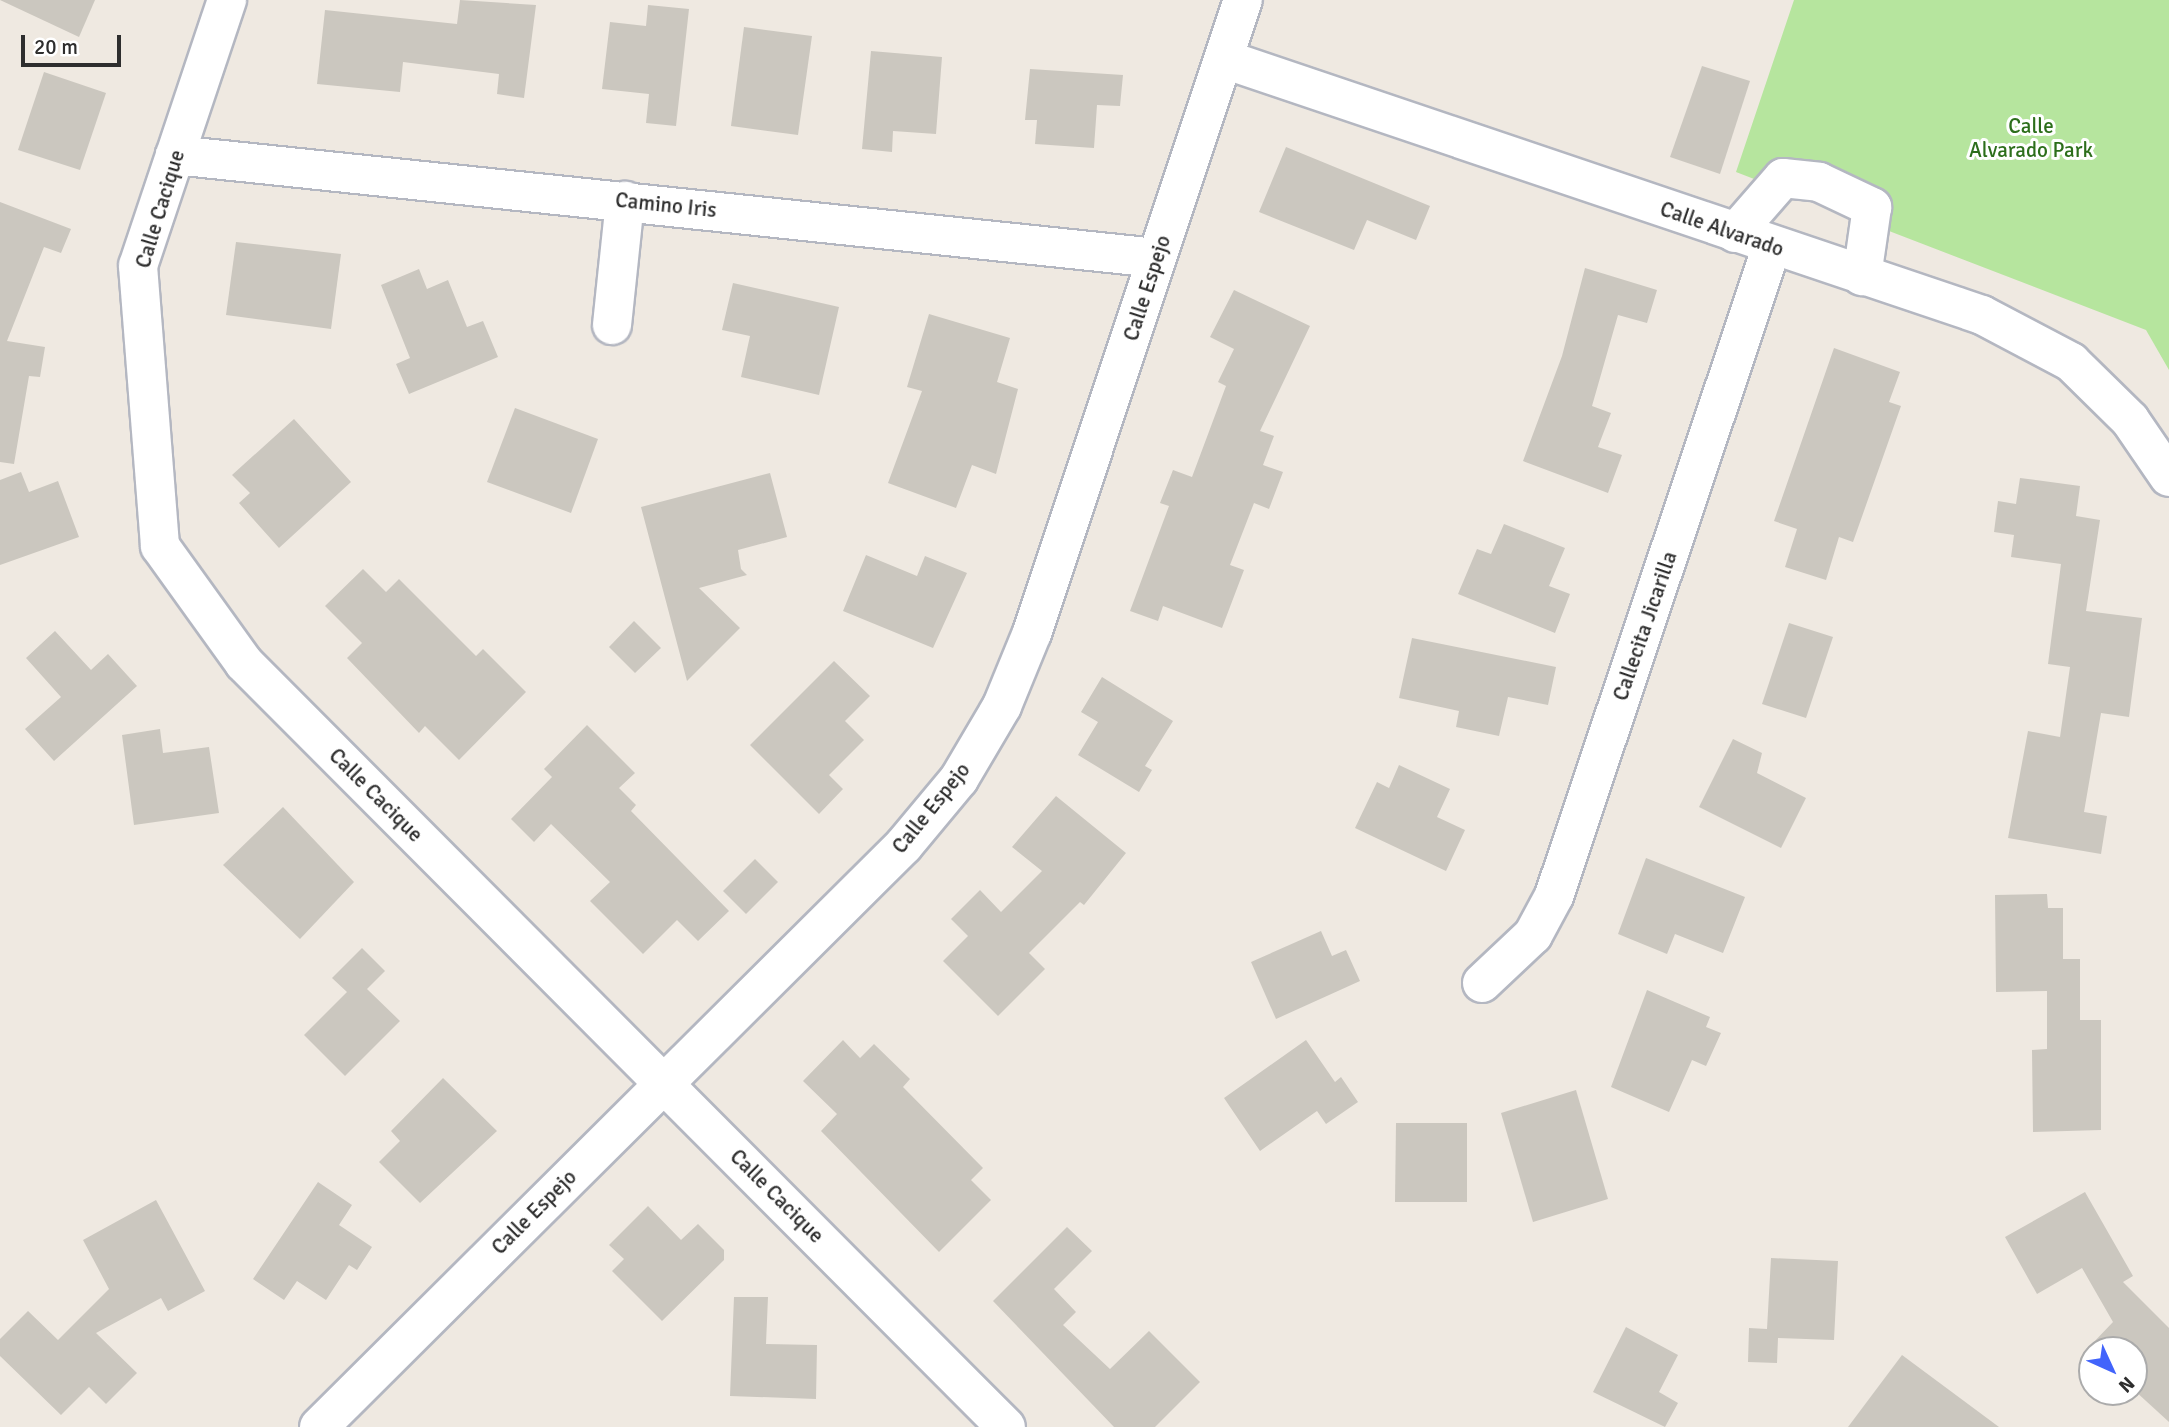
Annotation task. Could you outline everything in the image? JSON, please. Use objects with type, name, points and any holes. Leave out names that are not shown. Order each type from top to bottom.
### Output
[{"type":"street","name":"Calle Cacique","points":[[227,0],[138,266],[160,546],[244,663],[1006,1427]]},
{"type":"street","name":"Calle Espejo","points":[[319,1427],[904,845],[959,779],[982,742],[1032,633],[1243,0]]},
{"type":"street","name":"Calle Alvarado","points":[[1224,59],[1982,315],[2071,362],[2130,420],[2169,477]]},
{"type":"street","name":"Camino Iris","points":[[176,155],[1157,258]]},
{"type":"street","points":[[1735,233],[1783,178],[1819,182],[1872,207],[1862,276]]},
{"type":"street","points":[[612,325],[625,201]]},
{"type":"street","name":"Callecita Jicarilla","points":[[1482,983],[1534,935],[1554,896],[1772,246]]},
{"type":"green space","name":"Calle Alvarado Park","points":[[1794,0],[2169,0],[2169,370],[2146,330],[1736,172]]},
{"type":"building","points":[[0,0],[95,0],[79,37]]},
{"type":"building","points":[[460,0],[536,5],[524,98],[497,94],[499,74],[403,62],[400,92],[317,84],[325,10],[457,24]]},
{"type":"building","points":[[648,5],[689,9],[676,126],[646,123],[649,94],[602,89],[610,22],[646,26]]},
{"type":"building","points":[[744,27],[812,36],[798,135],[731,126]]},
{"type":"building","points":[[871,51],[942,57],[936,134],[893,131],[892,152],[862,149]]},
{"type":"building","points":[[1702,66],[1750,81],[1720,174],[1670,157]]},
{"type":"building","points":[[1030,69],[1123,75],[1120,106],[1097,105],[1094,148],[1035,144],[1037,120],[1025,120]]},
{"type":"building","points":[[44,72],[106,93],[80,170],[18,150]]},
{"type":"building","points":[[1286,147],[1430,206],[1416,240],[1367,220],[1354,250],[1259,212]]},
{"type":"building","points":[[0,202],[71,229],[61,253],[44,247],[7,341],[45,347],[40,377],[29,376],[14,464],[0,462]]},
{"type":"building","points":[[236,242],[341,254],[331,329],[226,315]]},
{"type":"building","points":[[1585,268],[1657,290],[1647,323],[1618,315],[1592,406],[1611,413],[1598,447],[1622,455],[1608,493],[1523,461],[1562,356]]},
{"type":"building","points":[[419,269],[427,289],[448,280],[467,327],[483,321],[498,357],[409,394],[396,364],[410,358],[381,285]]},
{"type":"building","points":[[733,283],[839,307],[819,395],[741,377],[750,336],[722,330]]},
{"type":"building","points":[[1234,290],[1310,326],[1260,431],[1274,436],[1263,465],[1283,472],[1269,509],[1254,503],[1230,565],[1244,570],[1222,628],[1163,606],[1158,621],[1130,611],[1169,506],[1160,503],[1173,470],[1192,477],[1226,386],[1218,382],[1234,349],[1210,337]]},
{"type":"building","points":[[929,314],[1010,338],[997,382],[1018,389],[996,474],[972,465],[956,508],[888,483],[922,391],[907,387]]},
{"type":"building","points":[[1834,348],[1900,372],[1889,402],[1901,406],[1853,542],[1839,537],[1826,580],[1785,567],[1797,529],[1774,521]]},
{"type":"building","points":[[515,408],[598,439],[571,513],[487,482]]},
{"type":"building","points":[[294,419],[351,482],[279,548],[239,503],[250,493],[232,475]]},
{"type":"building","points":[[21,472],[29,492],[58,481],[79,537],[0,565],[0,480]]},
{"type":"building","points":[[770,473],[787,537],[738,550],[741,569],[747,575],[699,588],[740,628],[687,681],[641,507]]},
{"type":"building","points":[[2020,478],[2080,486],[2076,516],[2100,520],[2086,611],[2142,618],[2129,717],[2101,713],[2084,812],[2107,816],[2101,854],[2008,838],[2028,731],[2060,737],[2070,667],[2048,664],[2061,564],[2011,557],[2014,535],[1994,532],[1998,501],[2016,504]]},
{"type":"building","points":[[1504,524],[1565,548],[1549,586],[1570,594],[1555,633],[1458,594],[1477,549],[1491,554]]},
{"type":"building","points":[[866,555],[917,576],[925,556],[967,573],[933,648],[843,611]]},
{"type":"building","points":[[363,569],[386,592],[399,579],[476,656],[483,649],[526,692],[459,760],[425,726],[419,733],[347,658],[362,643],[325,606]]},
{"type":"building","points":[[634,621],[661,648],[635,673],[609,647]]},
{"type":"building","points":[[1789,623],[1833,637],[1806,718],[1762,704]]},
{"type":"building","points":[[55,631],[91,670],[108,654],[137,686],[54,761],[25,729],[61,697],[26,658]]},
{"type":"building","points":[[1412,638],[1556,667],[1548,705],[1508,697],[1499,736],[1456,727],[1459,711],[1399,698]]},
{"type":"building","points":[[834,661],[870,696],[845,721],[864,740],[829,775],[843,789],[819,814],[750,745]]},
{"type":"building","points":[[1102,677],[1173,721],[1145,766],[1152,770],[1139,792],[1078,755],[1098,722],[1081,712]]},
{"type":"building","points":[[587,725],[635,773],[619,788],[636,805],[631,811],[729,911],[698,941],[677,920],[643,954],[590,901],[610,882],[551,824],[534,842],[511,819],[552,777],[544,769]]},
{"type":"building","points":[[160,729],[163,753],[209,747],[219,813],[134,825],[122,735]]},
{"type":"building","points":[[1733,739],[1762,753],[1757,773],[1806,798],[1781,848],[1699,807]]},
{"type":"building","points":[[1399,765],[1450,789],[1437,817],[1465,830],[1446,871],[1355,828],[1377,782],[1389,788]]},
{"type":"building","points":[[1056,796],[1126,853],[1084,905],[1080,902],[1029,953],[1045,969],[998,1016],[943,961],[968,936],[951,919],[980,890],[1001,912],[1042,871],[1012,847]]},
{"type":"building","points":[[283,807],[354,882],[300,939],[223,865]]},
{"type":"building","points":[[1646,858],[1745,897],[1723,953],[1675,934],[1667,954],[1618,934]]},
{"type":"building","points":[[755,859],[778,882],[746,914],[723,891]]},
{"type":"building","points":[[2047,894],[2048,908],[2063,908],[2063,959],[2080,959],[2080,1020],[2101,1020],[2101,1130],[2033,1132],[2032,1050],[2047,1049],[2047,991],[1996,992],[1995,895]]},
{"type":"building","points":[[1321,931],[1332,956],[1346,950],[1360,981],[1276,1019],[1251,962]]},
{"type":"building","points":[[362,948],[385,971],[367,989],[400,1021],[345,1076],[304,1035],[347,992],[332,978]]},
{"type":"building","points":[[1647,990],[1710,1017],[1706,1027],[1721,1033],[1706,1066],[1692,1060],[1669,1112],[1611,1087]]},
{"type":"building","points":[[843,1040],[860,1058],[874,1044],[910,1079],[903,1087],[983,1168],[971,1180],[991,1200],[939,1252],[821,1131],[837,1114],[803,1081]]},
{"type":"building","points":[[1306,1040],[1335,1082],[1341,1077],[1358,1102],[1326,1124],[1317,1111],[1260,1151],[1224,1098]]},
{"type":"building","points":[[443,1078],[497,1131],[420,1203],[379,1162],[400,1141],[391,1131]]},
{"type":"building","points":[[1576,1090],[1608,1199],[1533,1222],[1501,1113]]},
{"type":"building","points":[[1396,1123],[1467,1123],[1467,1202],[1395,1202]]},
{"type":"building","points":[[318,1182],[352,1205],[339,1225],[372,1247],[357,1270],[349,1265],[326,1300],[297,1281],[284,1300],[253,1279]]},
{"type":"building","points":[[2085,1192],[2133,1276],[2123,1282],[2169,1328],[2169,1422],[2148,1403],[2148,1336],[2100,1336],[2113,1322],[2082,1268],[2037,1294],[2005,1237]]},
{"type":"building","points":[[156,1200],[205,1291],[168,1311],[161,1298],[96,1333],[137,1373],[106,1404],[89,1387],[61,1415],[0,1356],[0,1339],[28,1311],[58,1340],[109,1289],[83,1240]]},
{"type":"building","points":[[648,1206],[681,1240],[698,1224],[724,1250],[724,1260],[662,1321],[612,1271],[624,1259],[609,1245]]},
{"type":"building","points":[[1067,1227],[1092,1251],[1054,1289],[1076,1312],[1063,1325],[1110,1369],[1149,1331],[1200,1382],[1155,1427],[1114,1427],[993,1301]]},
{"type":"building","points":[[1771,1258],[1838,1261],[1834,1340],[1778,1338],[1777,1363],[1748,1362],[1749,1328],[1767,1329]]},
{"type":"building","points":[[734,1297],[768,1297],[766,1344],[817,1345],[816,1399],[730,1396]]},
{"type":"building","points":[[1626,1327],[1678,1355],[1659,1392],[1678,1403],[1665,1427],[1593,1392]]},
{"type":"building","points":[[1902,1355],[1999,1427],[1848,1427]]}]
